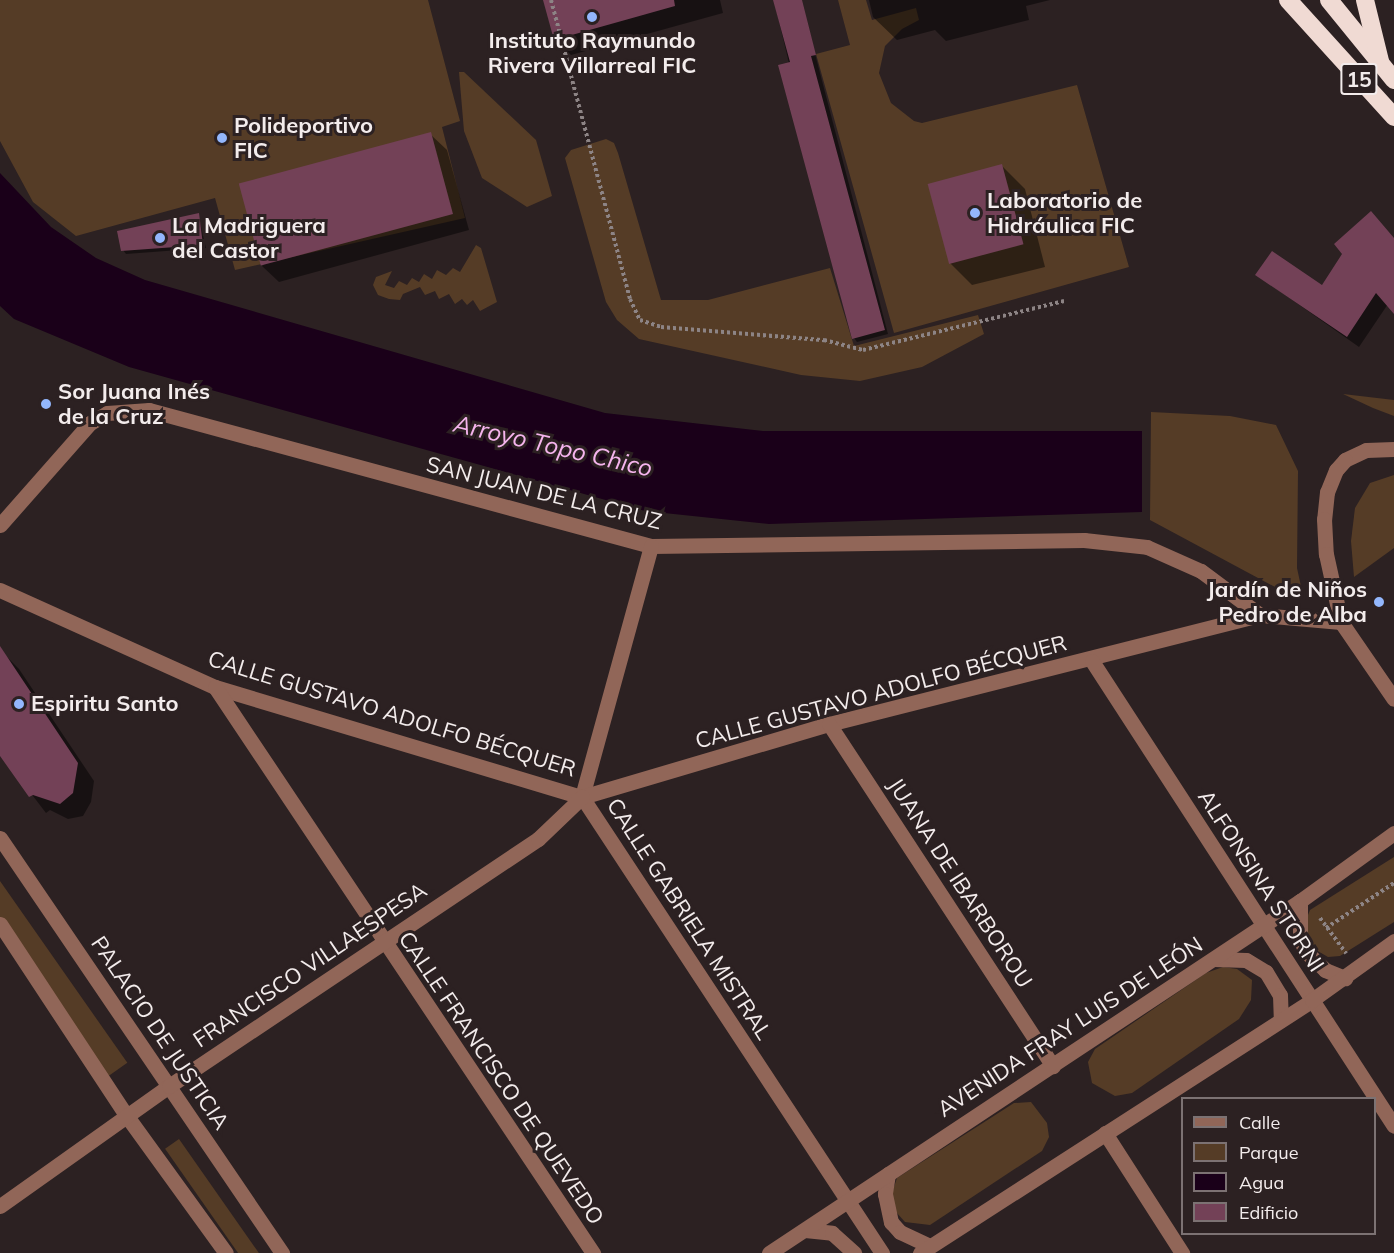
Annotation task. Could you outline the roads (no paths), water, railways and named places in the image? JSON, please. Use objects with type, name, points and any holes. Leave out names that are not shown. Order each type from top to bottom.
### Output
[{"type":"highway","name":"15","points":[[1287,0],[1394,117]]},
{"type":"highway","points":[[1329,0],[1394,80]]},
{"type":"highway","points":[[1365,0],[1380,63]]},
{"type":"street","name":"SAN JUAN DE LA CRUZ","points":[[0,525],[90,423],[107,413],[127,409],[149,410],[651,546],[1084,540],[1147,547],[1201,571],[1260,615]]},
{"type":"street","points":[[1394,449],[1366,450],[1346,460],[1336,470],[1327,492],[1326,554],[1341,622],[1394,699]]},
{"type":"street","name":"CALLE GABRIELA MISTRAL","points":[[651,546],[582,797],[882,1253]]},
{"type":"street","name":"CALLE GUSTAVO ADOLFO BÉCQUER","points":[[0,590],[215,687],[582,797],[829,724],[1092,661],[1260,615],[1341,622]]},
{"type":"street","name":"ALFONSINA STORNI","points":[[1092,661],[1375,1097]]},
{"type":"street","name":"CALLE FRANCISCO DE QUEVEDO","points":[[215,687],[383,943],[593,1253]]},
{"type":"street","name":"JUANA DE IBARBOROU","points":[[829,724],[1053,1066]]},
{"type":"street","name":"FRANCISCO VILLAESPESA","points":[[0,1206],[169,1086],[538,839],[582,797]]},
{"type":"street","name":"AVENIDA FRAY LUIS DE LEÓN","points":[[769,1253],[1214,959],[1394,833]]},
{"type":"street","name":"PALACIO DE JUSTICIA","points":[[0,838],[282,1253]]},
{"type":"street","points":[[1304,898],[1300,939],[1306,952],[1325,970],[1345,978]]},
{"type":"street","points":[[0,924],[126,1116],[226,1253]]},
{"type":"street","points":[[888,1174],[885,1194],[891,1222],[900,1232],[925,1250],[1312,1000],[1394,941]]},
{"type":"street","points":[[1214,959],[1246,960],[1266,972],[1280,995],[1281,1020]]},
{"type":"street","name":"ALFONSINA STORNI","points":[[1376,1098],[1394,1126]]},
{"type":"street","points":[[1105,1133],[1182,1253]]},
{"type":"street","points":[[805,1230],[832,1233],[854,1253]]},
{"type":"water","name":"Arroyo Topo Chico","points":[[0,173],[51,227],[96,258],[145,280],[605,413],[763,431],[1142,431],[1142,512],[769,524],[645,511],[129,367],[14,319],[0,306]]},
{"type":"place","name":"Instituto Raymundo Rivera Villarreal FIC","points":[[592,17]]},
{"type":"place","name":"Polideportivo FIC","points":[[222,138]]},
{"type":"place","name":"Laboratorio de Hidráulica FIC","points":[[975,213]]},
{"type":"place","name":"La Madriguera del Castor","points":[[160,238]]},
{"type":"place","name":"Sor Juana Inés de la Cruz","points":[[46,404]]},
{"type":"place","name":"Jardín de Niños Pedro de Alba","points":[[1379,602]]},
{"type":"place","name":"Espiritu Santo","points":[[19,704]]}]
